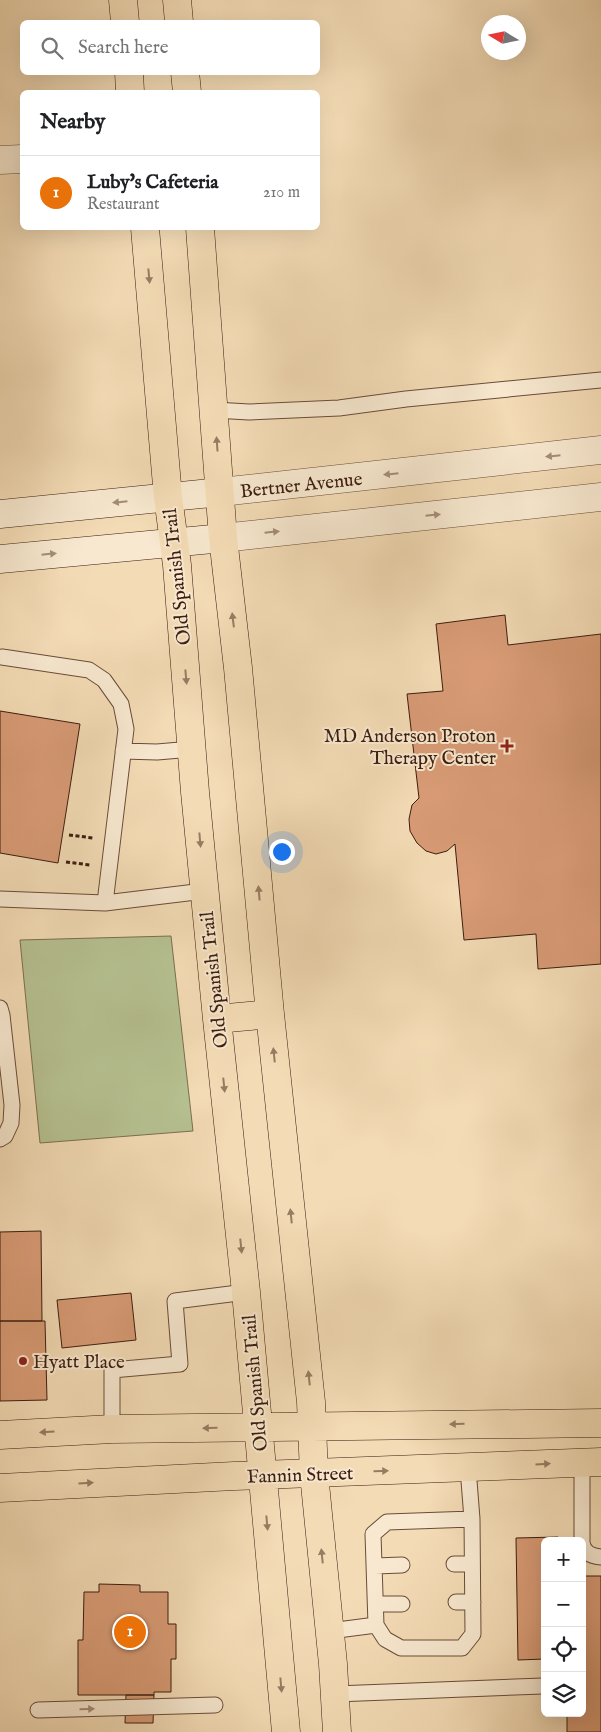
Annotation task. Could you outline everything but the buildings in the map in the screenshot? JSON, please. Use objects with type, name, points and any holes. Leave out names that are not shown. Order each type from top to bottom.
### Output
[{"type":"main road","points":[[123,0],[125,20]]},
{"type":"main road","points":[[176,0],[179,20]]},
{"type":"main road","points":[[128,75],[130,90]]},
{"type":"main road","points":[[185,75],[187,90]]},
{"type":"main road","name":"Old Spanish Trail","points":[[145,230],[168,497],[175,542],[204,892],[246,1292],[286,1732]]},
{"type":"main road","points":[[200,230],[223,538],[238,668],[270,1014],[313,1426],[314,1474],[330,1631],[337,1732]]},
{"type":"main road","points":[[217,1019],[270,1014]]},
{"type":"main road","points":[[0,1435],[112,1429],[601,1423]]},
{"type":"main road","name":"Fannin Street","points":[[0,1488],[263,1475],[591,1463]]},
{"type":"street","points":[[0,160],[20,159]]},
{"type":"street","name":"Bertner Avenue","points":[[0,514],[601,450]]},
{"type":"street","points":[[0,559],[223,538],[601,497]]},
{"type":"lane","points":[[214,410],[249,412],[339,408],[406,398],[601,380]]},
{"type":"lane","points":[[2,657],[89,670],[104,680],[121,704],[126,730],[105,903]]},
{"type":"lane","points":[[124,751],[156,752],[192,749]]},
{"type":"lane","points":[[0,899],[105,903],[204,892]]},
{"type":"lane","points":[[0,1008],[12,1105],[11,1124],[5,1136],[0,1139]]},
{"type":"lane","points":[[112,1429],[112,1370],[180,1364],[175,1301],[246,1292]]},
{"type":"lane","points":[[583,1537],[591,1463]]},
{"type":"lane","points":[[468,1468],[472,1519],[473,1634],[462,1648],[401,1648],[385,1639],[376,1625],[373,1534],[387,1522],[472,1519]]},
{"type":"lane","points":[[586,1550],[589,1554],[601,1557]]},
{"type":"lane","points":[[454,1564],[472,1564]]},
{"type":"lane","points":[[374,1566],[402,1565]]},
{"type":"lane","points":[[456,1602],[473,1602]]},
{"type":"lane","points":[[376,1604],[402,1604]]},
{"type":"lane","points":[[330,1631],[376,1625]]},
{"type":"lane","points":[[335,1694],[541,1686]]},
{"type":"lane","points":[[38,1710],[215,1705]]},
{"type":"green space","points":[[171,936],[193,1131],[40,1143],[20,940]]},
{"type":"place","name":"MD Anderson Proton Therapy Center","points":[[507,746]]},
{"type":"place","name":"Hyatt Place","points":[[23,1361]]},
{"type":"place","name":"Luby's Cafeteria","points":[[130,1632]]}]
